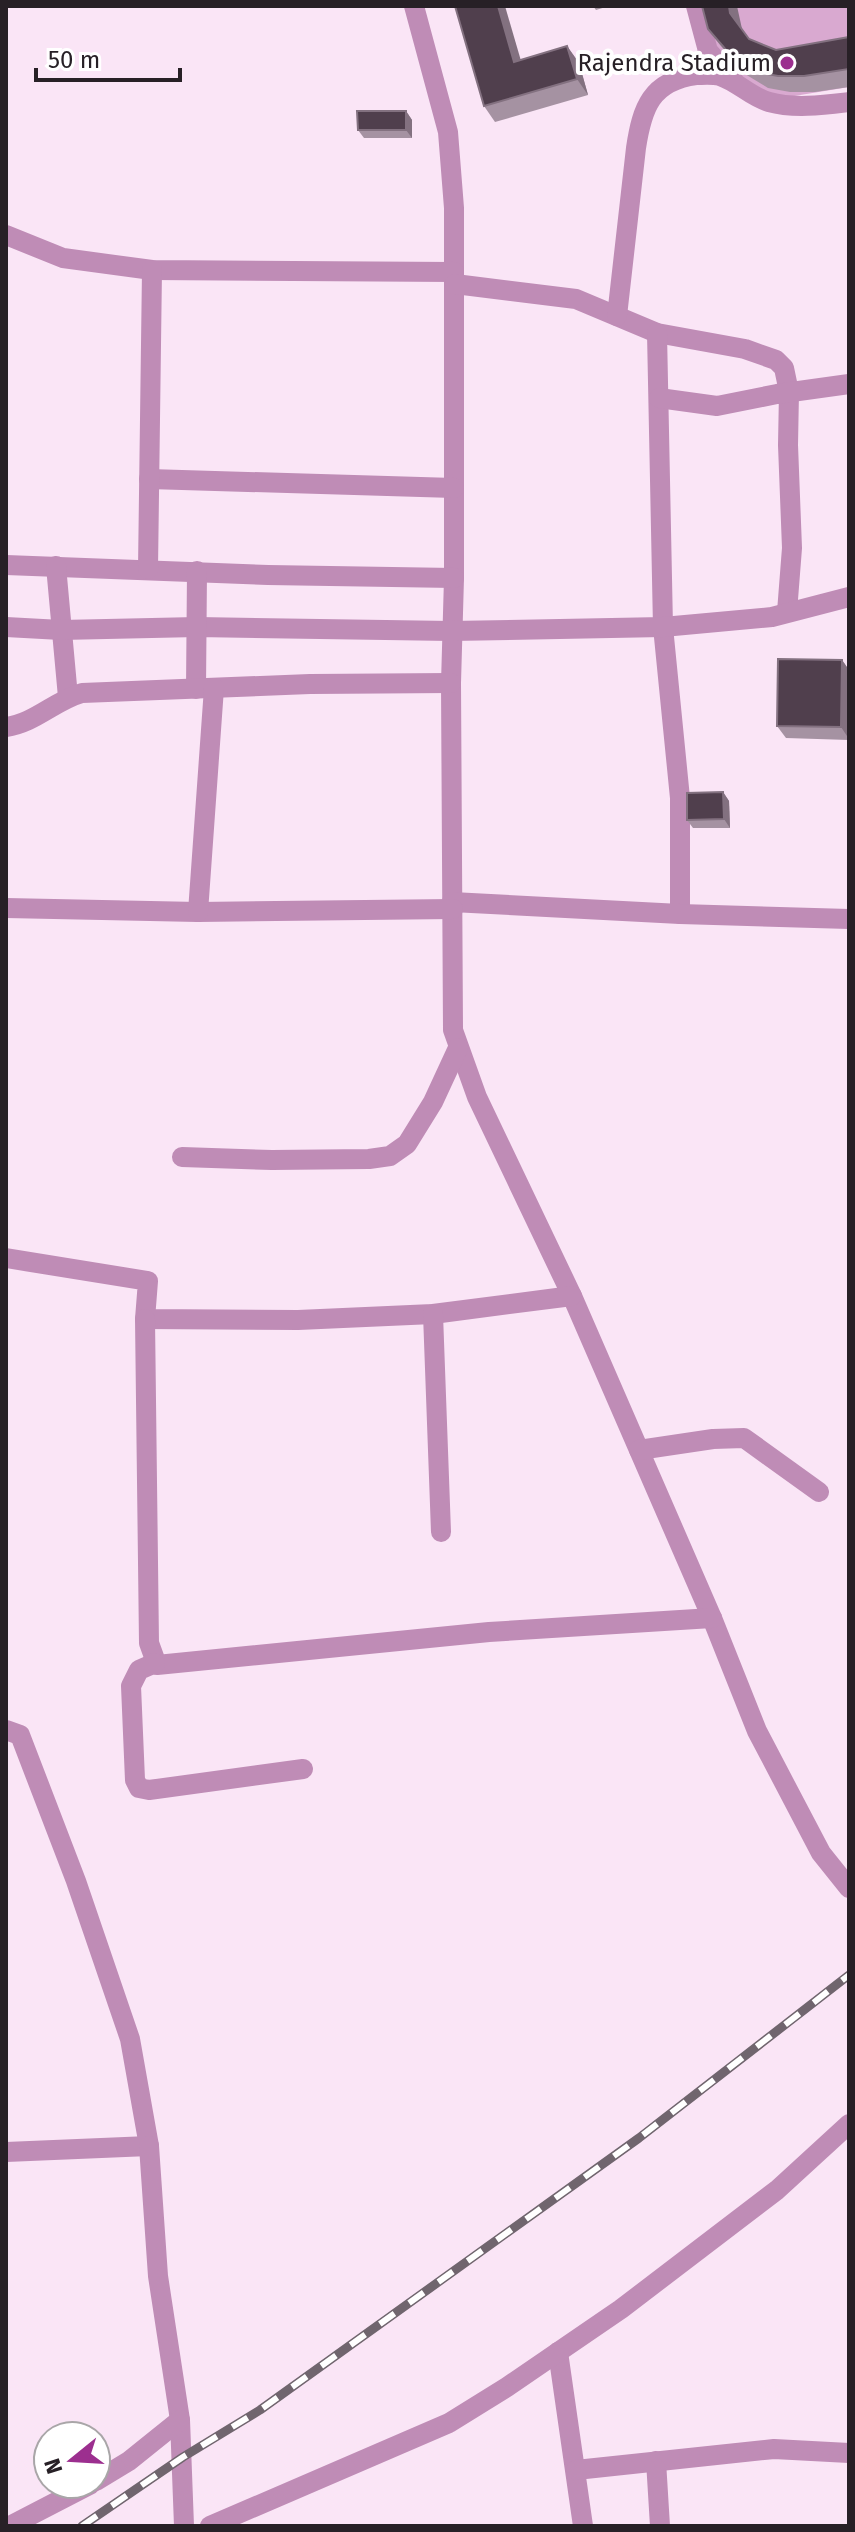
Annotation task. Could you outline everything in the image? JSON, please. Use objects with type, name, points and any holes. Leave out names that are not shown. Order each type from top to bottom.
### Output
[{"type":"street","points":[[414,6],[448,132],[454,208],[454,578],[451,631],[453,1030],[477,1097],[572,1296],[712,1618],[757,1731],[821,1853],[849,1888]]},
{"type":"street","points":[[696,6],[708,51],[726,74],[752,95]]},
{"type":"street","points":[[617,316],[638,129],[650,97],[674,80],[704,74],[720,76],[770,102],[817,105],[849,102]]},
{"type":"street","points":[[6,235],[63,258],[152,270],[454,278],[576,299],[657,333],[765,354],[784,368],[789,392],[792,548],[787,612]]},
{"type":"street","points":[[148,569],[152,270]]},
{"type":"street","points":[[657,333],[663,627],[680,798],[680,914]]},
{"type":"street","points":[[659,398],[717,406],[849,384]]},
{"type":"street","points":[[149,479],[454,488]]},
{"type":"street","points":[[6,565],[454,578]]},
{"type":"street","points":[[56,566],[68,697]]},
{"type":"street","points":[[197,571],[197,627],[205,688],[198,912]]},
{"type":"street","points":[[6,627],[61,630],[197,627],[451,631],[663,627],[748,620],[849,597]]},
{"type":"street","points":[[6,727],[34,719],[50,706],[82,693],[451,683]]},
{"type":"street","points":[[6,908],[198,912],[452,906],[849,919]]},
{"type":"street","points":[[182,1157],[272,1160],[390,1156],[407,1144],[433,1102],[458,1048]]},
{"type":"street","points":[[6,1258],[148,1281],[145,1319],[149,1643],[155,1663]]},
{"type":"street","points":[[145,1319],[298,1320],[433,1314],[572,1296]]},
{"type":"street","points":[[433,1314],[441,1532]]},
{"type":"street","points":[[639,1450],[713,1439],[744,1438],[819,1492]]},
{"type":"street","points":[[303,1769],[149,1790],[139,1788],[135,1780],[131,1686],[139,1670],[155,1663],[161,1665],[489,1632],[712,1618]]},
{"type":"street","points":[[6,1730],[20,1735],[76,1881],[130,2039],[149,2146],[158,2276],[180,2420],[184,2526]]},
{"type":"street","points":[[210,2526],[449,2423],[621,2309],[777,2190],[849,2124]]},
{"type":"street","points":[[6,2152],[149,2146]]},
{"type":"street","points":[[558,2352],[583,2526]]},
{"type":"street","points":[[112,2472],[180,2420]]},
{"type":"street","points":[[576,2470],[774,2449],[849,2453]]},
{"type":"street","points":[[656,2461],[660,2526]]},
{"type":"street","points":[[10,2526],[61,2500]]},
{"type":"shaded area","name":"Rajendra Stadium","points":[[703,6],[849,6],[849,87],[782,98],[739,79],[712,48]]},
{"type":"building","points":[[455,6],[498,6],[514,62],[567,46],[577,79],[484,106]]},
{"type":"building","points":[[702,6],[729,6],[730,13],[749,39],[776,50],[849,37],[849,69],[804,76],[756,72],[733,58],[708,29]]},
{"type":"building","points":[[357,111],[406,111],[406,130],[358,130]]},
{"type":"building","points":[[778,659],[842,660],[841,727],[777,726]]},
{"type":"building","points":[[723,792],[724,819],[687,820],[687,793]]},
{"type":"railway","points":[[82,2526],[183,2457],[260,2410],[639,2138],[849,1975]]},
{"type":"place","name":"Rajendra Stadium","points":[[787,63]]}]
